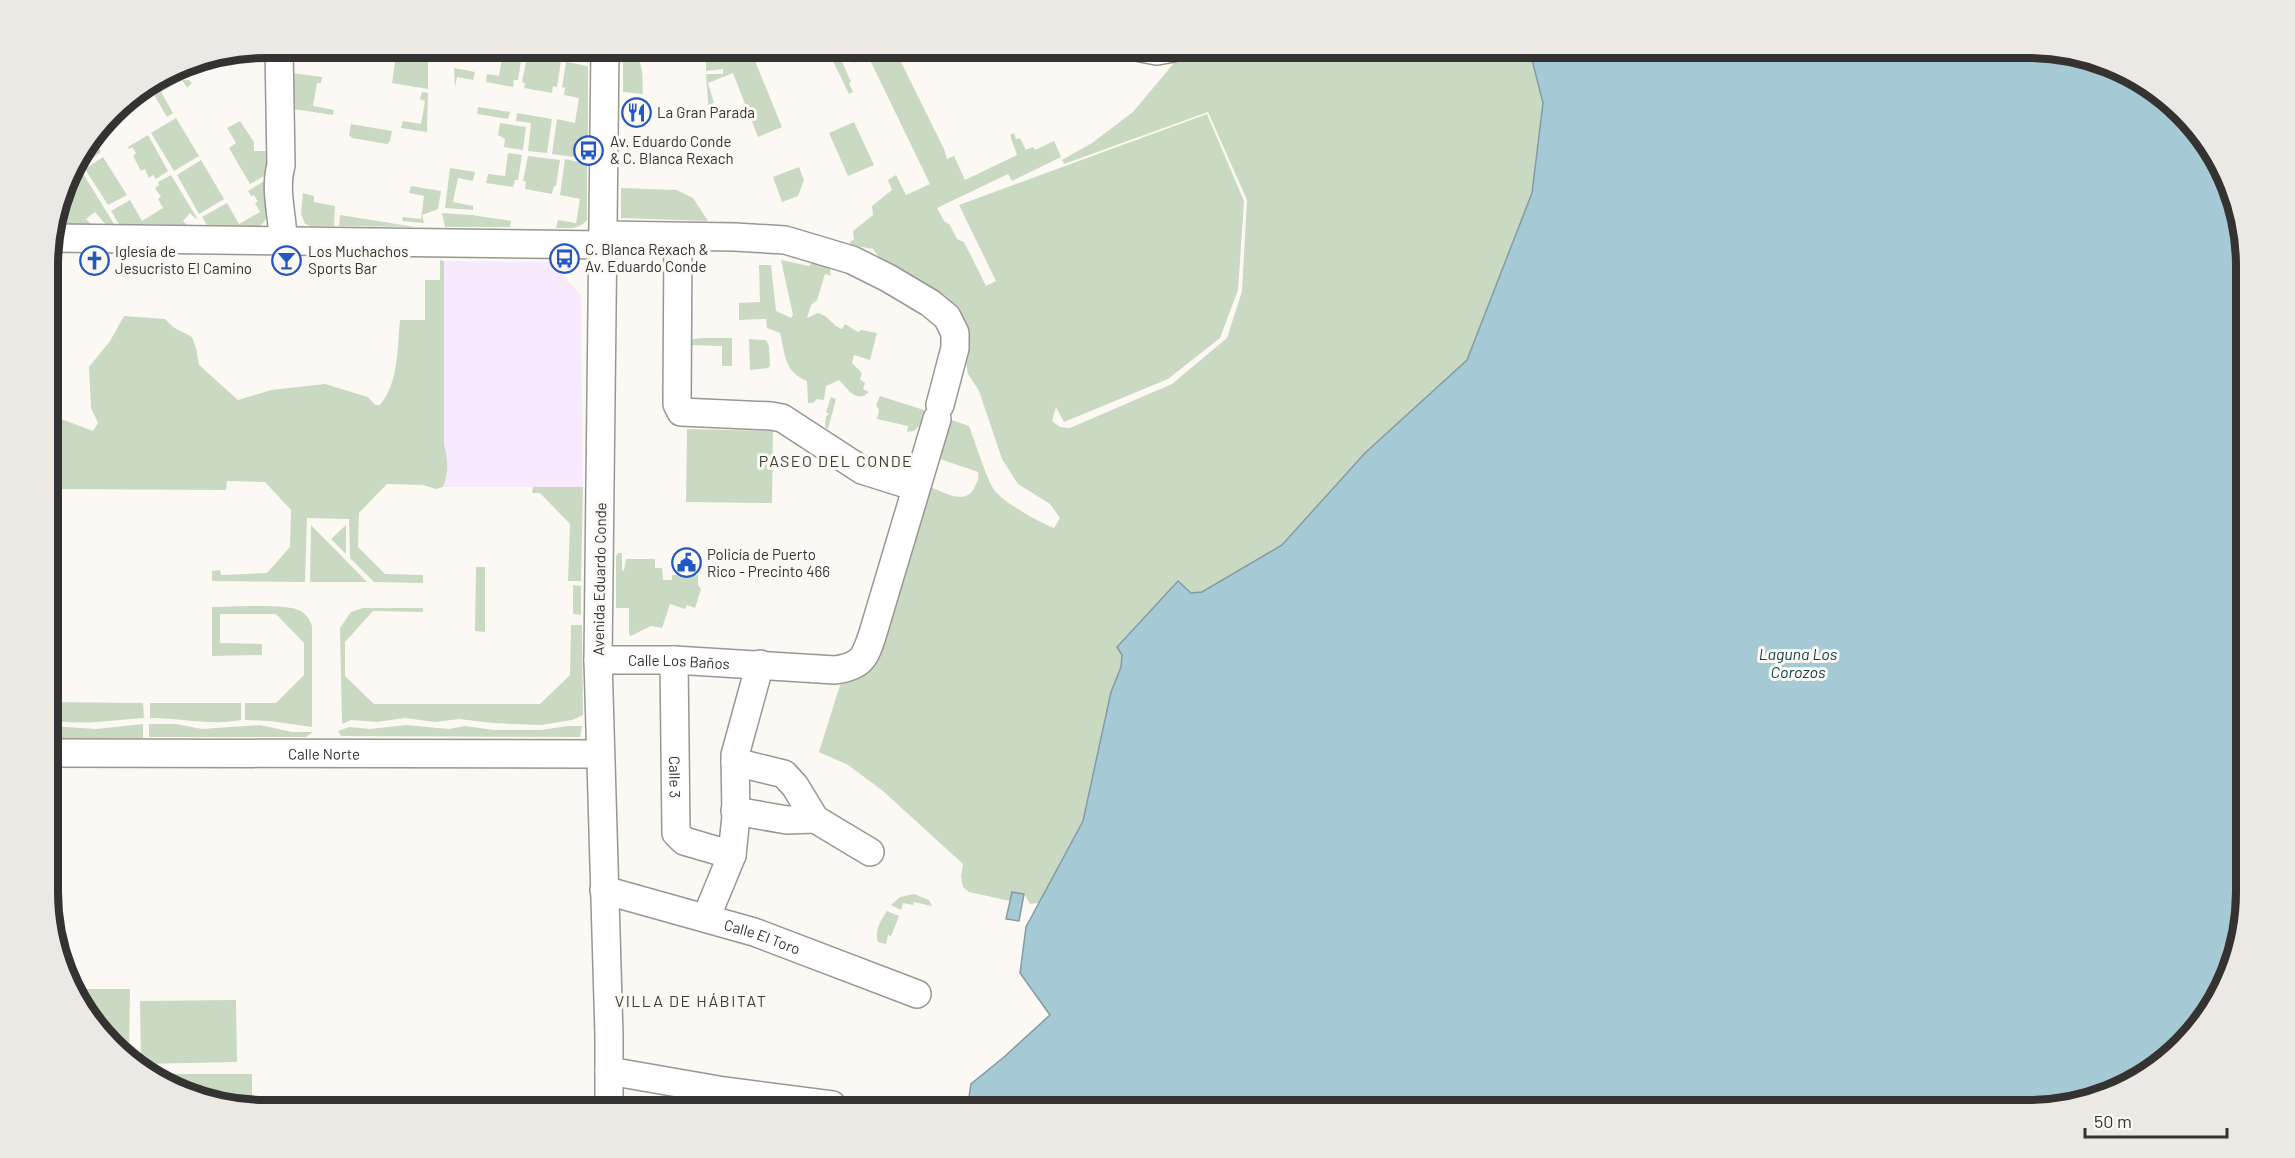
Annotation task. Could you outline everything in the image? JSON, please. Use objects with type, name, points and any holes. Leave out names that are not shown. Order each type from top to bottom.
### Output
[{"type":"street","points":[[279,59],[281,165],[288,176],[291,191],[283,230]]},
{"type":"street","name":"Avenida Eduardo Conde","points":[[605,59],[598,660],[609,1100]]},
{"type":"street","points":[[61,238],[283,230],[603,240],[678,237],[735,237],[785,240],[852,260],[930,303],[947,317],[955,333],[955,348],[916,487],[862,470],[782,418],[681,412],[677,404],[678,237]]},
{"type":"street","name":"Calle Los Baños","points":[[598,660],[674,660],[835,670],[852,667],[861,662],[868,650],[916,487]]},
{"type":"street","name":"Calle 3","points":[[674,660],[676,833],[684,841],[732,855]]},
{"type":"street","points":[[706,918],[732,855],[737,742],[760,664]]},
{"type":"street","name":"Calle Norte","points":[[58,753],[599,754]]},
{"type":"street","points":[[735,762],[784,774],[795,786],[815,819],[870,852]]},
{"type":"street","points":[[735,811],[787,820],[815,819]]},
{"type":"street","name":"Calle El Toro","points":[[604,890],[754,932],[917,994]]},
{"type":"street","points":[[609,1071],[724,1091],[791,1100]]},
{"type":"shaded area","points":[[444,261],[551,262],[581,295],[583,487],[443,487]]},
{"type":"green space","points":[[1178,58],[1532,58],[1543,103],[1532,193],[1467,360],[1365,453],[1282,545],[1202,592],[1191,593],[1178,581],[1122,655],[1121,667],[1111,692],[1083,821],[1039,903],[1030,904],[1024,894],[1012,892],[1010,901],[969,892],[963,887],[961,877],[963,864],[883,791],[848,765],[819,752],[840,685],[928,486],[961,497],[971,492],[978,481],[978,472],[937,458],[949,419],[969,426],[988,479],[1000,496],[1023,512],[1054,528],[1060,518],[1050,504],[1018,484],[1002,459],[979,391],[968,374],[966,363],[970,341],[966,323],[957,311],[881,260],[873,249],[851,245],[850,242],[854,239],[853,231],[873,215],[872,206],[892,190],[888,180],[896,175],[906,195],[930,184],[869,59],[899,59],[947,159],[954,156],[965,180],[1017,155],[1010,135],[1014,133],[1016,139],[1020,138],[1026,150],[1033,147],[1035,150],[1054,141],[1061,157],[1012,181],[1008,174],[937,208],[957,239],[964,242],[986,286],[996,281],[959,205],[1207,114],[1244,201],[1238,290],[1220,338],[1168,379],[1064,422],[1056,407],[1052,421],[1060,427],[1070,428],[1172,384],[1227,338],[1242,291],[1247,200],[1208,112],[1064,164],[1062,160],[1092,143],[1133,112]]},
{"type":"green space","points":[[395,59],[428,59],[428,89],[392,83]]},
{"type":"green space","points":[[502,59],[521,59],[518,80],[514,80],[513,87],[486,82],[487,74],[499,76]]},
{"type":"green space","points":[[526,59],[561,61],[557,87],[553,86],[552,93],[524,88],[525,83],[522,82]]},
{"type":"green space","points":[[571,59],[588,59],[588,62]]},
{"type":"green space","points":[[623,59],[637,59],[642,74],[643,94],[623,92]]},
{"type":"green space","points":[[706,59],[754,59],[782,127],[758,137],[733,73],[708,83],[714,103],[708,105],[706,74],[723,74],[723,69],[706,71]]},
{"type":"green space","points":[[832,59],[842,59],[851,82],[849,83],[853,92],[849,94]]},
{"type":"green space","points":[[851,59],[863,59],[854,63]]},
{"type":"green space","points":[[566,62],[588,66],[588,141],[579,149],[582,158],[552,154],[557,119],[575,123],[579,98],[564,95],[565,88],[562,87]]},
{"type":"green space","points":[[454,68],[475,72],[473,80],[457,77],[455,88]]},
{"type":"green space","points":[[292,73],[322,77],[321,83],[317,83],[313,106],[334,110],[333,115],[293,109]]},
{"type":"green space","points":[[176,80],[189,80],[192,83],[187,88],[182,80],[161,92],[173,113],[167,117],[153,93]]},
{"type":"green space","points":[[422,92],[428,93],[427,132],[401,128],[403,121],[421,124],[425,101],[420,99]]},
{"type":"green space","points":[[478,107],[510,112],[508,119],[477,114]]},
{"type":"green space","points":[[517,113],[552,119],[547,153],[528,151],[531,123],[516,121]]},
{"type":"green space","points":[[176,118],[199,156],[174,171],[151,133]]},
{"type":"green space","points":[[240,121],[254,142],[254,151],[269,151],[268,174],[250,184],[229,148],[236,143],[227,128]]},
{"type":"green space","points":[[854,122],[874,165],[848,176],[829,133]]},
{"type":"green space","points":[[500,123],[526,127],[523,150],[504,147],[505,139],[498,135]]},
{"type":"green space","points":[[351,124],[392,131],[390,141],[387,144],[352,138],[349,135]]},
{"type":"green space","points":[[148,135],[168,171],[156,179],[153,175],[149,178],[145,169],[141,171],[133,156],[136,153],[132,147],[129,149],[128,147]]},
{"type":"green space","points":[[98,146],[101,152],[86,163]]},
{"type":"green space","points":[[508,153],[522,155],[518,180],[515,180],[513,187],[486,183],[488,174],[505,176]]},
{"type":"green space","points":[[528,156],[560,160],[556,186],[552,194],[525,189],[526,182],[523,181]]},
{"type":"green space","points":[[103,157],[127,195],[108,205],[85,169]]},
{"type":"green space","points":[[565,159],[587,164],[587,220],[577,227],[556,228],[558,220],[576,223],[580,199],[560,195]]},
{"type":"green space","points":[[201,160],[224,199],[199,214],[177,175]]},
{"type":"green space","points":[[799,167],[804,180],[798,196],[782,202],[773,177]]},
{"type":"green space","points":[[450,168],[475,172],[473,181],[458,178],[453,202],[473,206],[473,210],[445,208]]},
{"type":"green space","points":[[82,171],[114,224],[106,225],[95,212],[86,219],[91,224],[64,224],[74,187]]},
{"type":"green space","points":[[171,175],[196,219],[190,213],[183,221],[187,225],[119,224],[111,211],[130,200],[142,221],[163,208],[158,199],[161,197],[155,188],[159,185],[158,182]]},
{"type":"green space","points":[[269,178],[269,210],[260,226],[207,225],[202,217],[227,203],[239,224],[260,212],[254,195],[251,196],[248,191]]},
{"type":"green space","points":[[411,186],[441,191],[438,209],[422,215],[424,223],[402,221],[403,217],[421,219],[424,196],[409,193]]},
{"type":"green space","points":[[621,188],[677,190],[693,198],[708,221],[621,218]]},
{"type":"green space","points":[[303,193],[314,196],[314,202],[335,206],[334,226],[305,224],[301,214]]},
{"type":"green space","points":[[442,213],[511,221],[510,227],[445,227]]},
{"type":"green space","points":[[340,215],[415,227],[339,226]]},
{"type":"green space","points":[[440,260],[444,261],[444,444],[447,466],[445,482],[443,487],[436,489],[423,485],[387,484],[359,513],[358,547],[385,574],[423,575],[423,583],[374,582],[350,558],[349,519],[307,518],[305,582],[212,581],[212,571],[220,570],[221,575],[267,573],[290,547],[291,510],[265,482],[227,481],[226,490],[59,489],[59,420],[64,420],[93,431],[98,423],[91,408],[89,367],[110,341],[124,316],[165,319],[173,327],[192,337],[199,365],[238,400],[271,390],[325,384],[368,397],[375,405],[380,405],[391,386],[394,375],[400,320],[425,320],[425,280],[440,280]]},
{"type":"green space","points":[[781,260],[809,266],[814,261],[830,269],[831,276],[825,274],[817,300],[811,305],[807,318],[818,313],[842,329],[845,324],[858,332],[861,330],[877,333],[870,360],[854,355],[852,363],[862,373],[860,379],[865,383],[863,389],[869,392],[856,396],[839,380],[826,386],[824,400],[817,399],[813,403],[808,403],[807,381],[794,373],[790,367],[780,333],[767,328],[766,319],[739,320],[739,303],[760,302],[759,265],[771,265],[776,311],[791,318],[793,315]]},
{"type":"green space","points":[[732,338],[732,366],[722,366],[722,346],[689,345],[693,339]]},
{"type":"green space","points":[[749,339],[766,340],[769,346],[770,366],[768,368],[750,370]]},
{"type":"green space","points":[[880,396],[924,410],[923,422],[914,431],[907,432],[908,426],[877,419],[879,410],[876,405]]},
{"type":"green space","points":[[831,397],[836,399],[828,429],[825,427],[826,416],[829,414],[826,412]]},
{"type":"green space","points":[[687,429],[773,431],[772,503],[686,502]]},
{"type":"green space","points":[[533,487],[583,487],[581,581],[568,581],[570,524],[540,493],[532,493]]},
{"type":"green space","points":[[311,525],[367,582],[310,582]]},
{"type":"green space","points":[[346,525],[346,554],[331,539]]},
{"type":"green space","points":[[622,553],[622,571],[626,559],[655,559],[655,568],[662,568],[663,580],[672,580],[672,575],[698,575],[698,585],[701,589],[695,608],[687,605],[685,609],[670,604],[662,628],[651,626],[631,636],[629,634],[629,608],[616,608],[616,556]]},
{"type":"green space","points":[[476,567],[485,567],[485,632],[475,631]]},
{"type":"green space","points":[[573,585],[581,586],[581,615],[573,614]]},
{"type":"green space","points":[[212,607],[284,607],[301,611],[307,616],[312,626],[312,727],[245,720],[245,703],[276,703],[304,675],[304,643],[276,614],[220,614],[220,643],[262,644],[262,655],[212,656]]},
{"type":"green space","points":[[363,608],[423,608],[423,612],[373,611],[345,642],[345,676],[374,704],[540,704],[570,675],[571,625],[582,625],[583,715],[572,720],[541,725],[459,719],[435,722],[405,718],[377,722],[351,720],[342,724],[340,628],[351,612]]},
{"type":"green space","points":[[58,702],[143,703],[144,718],[85,723],[58,722]]},
{"type":"green space","points":[[150,703],[241,703],[241,720],[207,722],[150,718]]},
{"type":"green space","points":[[143,724],[143,738],[58,738],[58,727],[96,729]]},
{"type":"green space","points":[[149,724],[176,724],[202,729],[260,725],[292,732],[313,732],[306,737],[149,737]]},
{"type":"green space","points":[[406,725],[449,729],[465,726],[494,730],[541,730],[582,726],[580,737],[341,736],[338,731],[349,727],[370,729]]},
{"type":"green space","points":[[914,894],[929,900],[932,906],[914,902],[913,905],[903,903],[901,910],[891,905],[900,897]]},
{"type":"green space","points":[[887,911],[899,916],[891,936],[888,935],[886,944],[878,942],[877,934],[880,922]]},
{"type":"green space","points":[[83,989],[130,989],[129,1047],[119,1039],[102,1018]]},
{"type":"green space","points":[[236,1000],[237,1062],[151,1064],[141,1057],[140,1001]]},
{"type":"green space","points":[[167,1074],[252,1074],[252,1099],[213,1092],[187,1084]]},
{"type":"water","name":"Laguna Los Corozos","points":[[1532,58],[2028,58],[2069,63],[2120,80],[2166,110],[2185,129],[2215,175],[2225,200],[2235,240],[2236,267],[2236,905],[2225,958],[2215,983],[2185,1029],[2166,1048],[2144,1064],[2120,1078],[2095,1088],[2042,1099],[969,1100],[971,1084],[1050,1015],[1020,973],[1026,927],[1083,821],[1111,692],[1121,667],[1122,655],[1117,647],[1178,581],[1191,593],[1202,592],[1282,545],[1365,453],[1467,360],[1532,193],[1543,103]]},
{"type":"water","points":[[1012,892],[1024,894],[1019,921],[1006,919]]},
{"type":"place","name":"La Gran Parada","points":[[636,112]]},
{"type":"place","name":"Av. Eduardo Conde & C. Blanca Rexach","points":[[589,150]]},
{"type":"place","name":"C. Blanca Rexach & Av. Eduardo Conde","points":[[564,258]]},
{"type":"place","name":"Iglesia de Jesucristo El Camino","points":[[94,260]]},
{"type":"place","name":"Los Muchachos Sports Bar","points":[[287,260]]},
{"type":"place","name":"Policía de Puerto Rico - Precinto 466","points":[[686,563]]},
{"type":"district","name":"PASEO DEL CONDE","points":[[836,460]]},
{"type":"district","name":"VILLA DE HÁBITAT","points":[[691,1000]]}]
